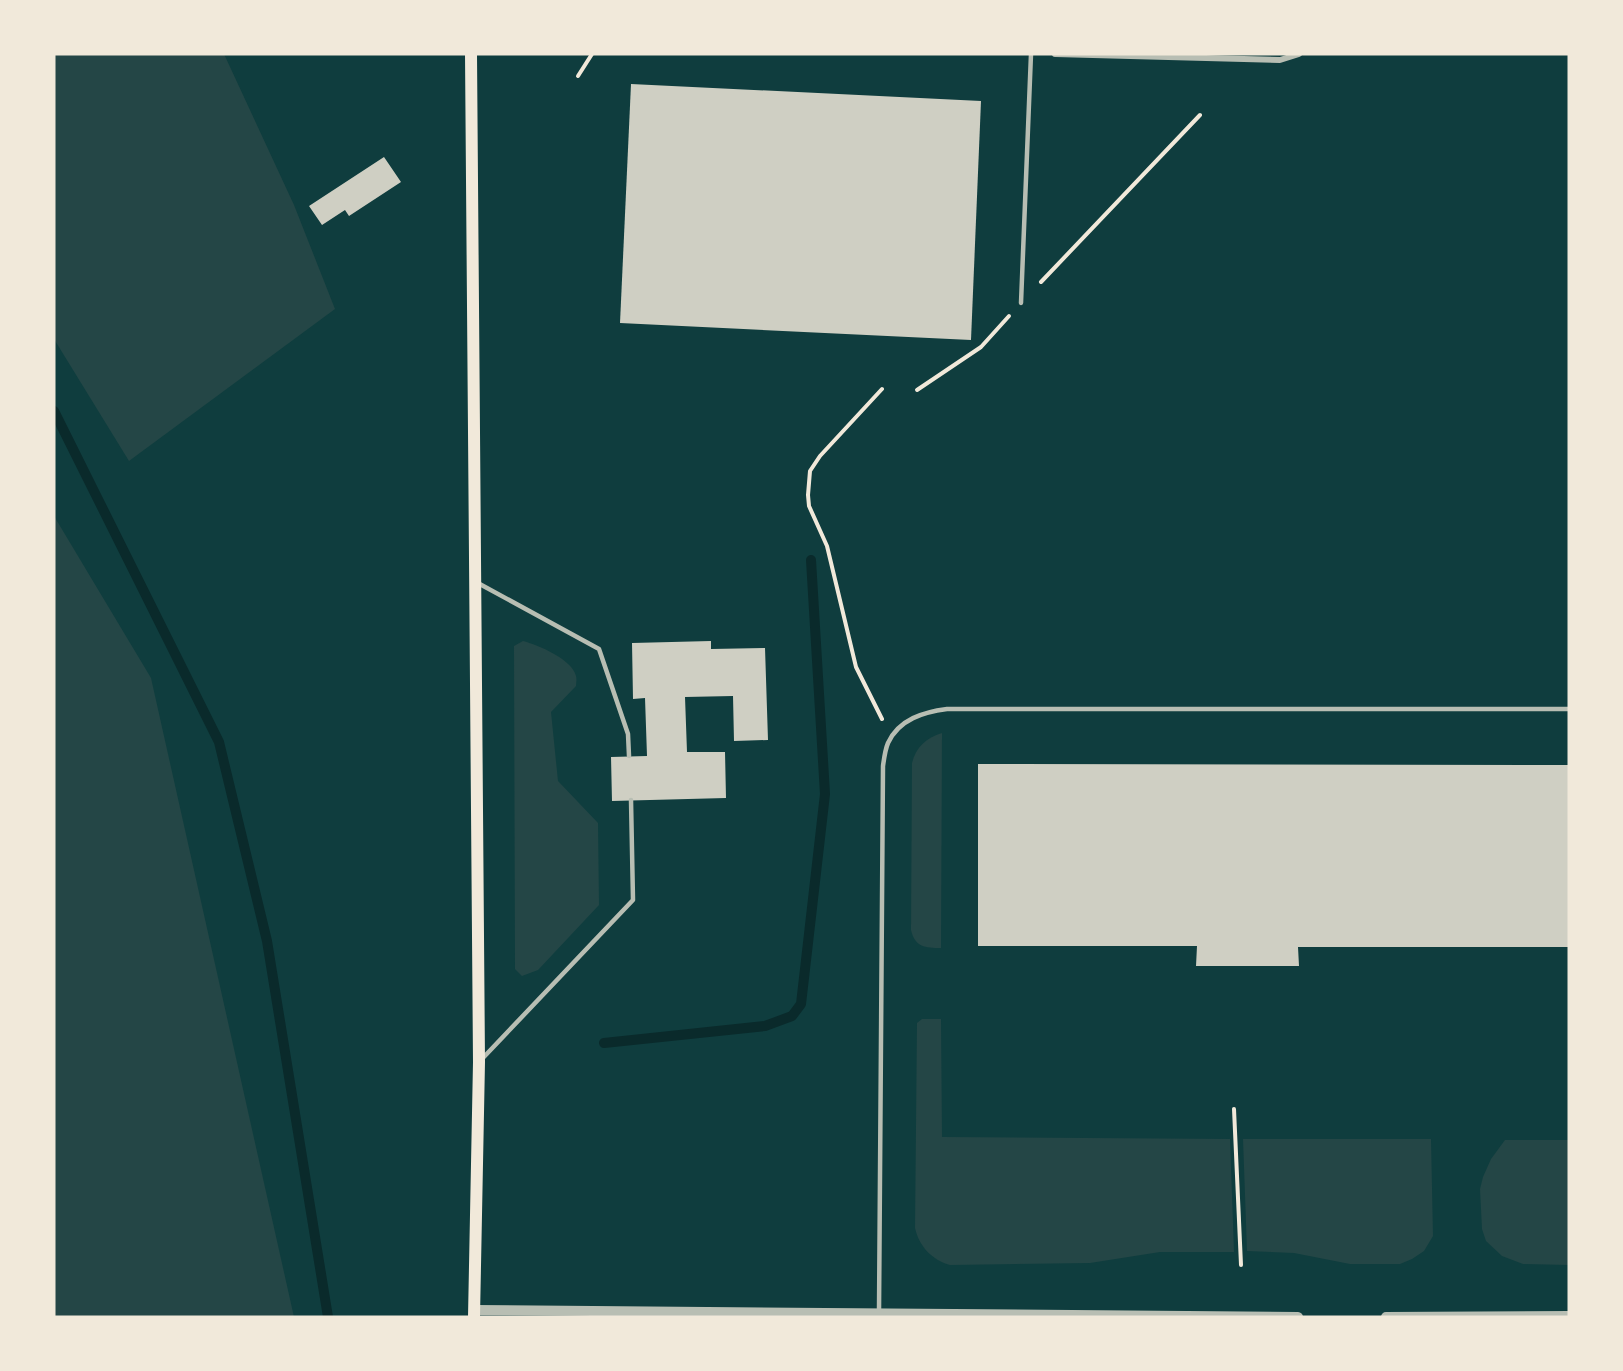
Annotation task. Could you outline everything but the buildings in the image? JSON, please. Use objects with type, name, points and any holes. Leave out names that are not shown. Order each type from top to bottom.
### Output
[{"type":"main road","points":[[471,54],[479,1062],[475,1313]]},
{"type":"street","points":[[1055,54],[1280,60],[1299,54]]},
{"type":"street","points":[[475,1313],[1298,1317]]},
{"type":"street","points":[[1386,1317],[1569,1316]]},
{"type":"lane","points":[[1022,303],[1031,54]]},
{"type":"lane","points":[[476,582],[599,649],[628,734],[629,756]]},
{"type":"lane","points":[[879,1314],[883,766],[888,743],[898,729],[925,712],[947,709],[1569,709]]},
{"type":"lane","points":[[479,1062],[633,900],[631,800]]},
{"type":"path","points":[[578,76],[592,54]]},
{"type":"path","points":[[917,390],[981,347],[1200,115]]},
{"type":"path","points":[[882,389],[820,456],[810,471],[808,481],[810,506],[827,546],[856,667],[882,721],[888,743]]},
{"type":"path","points":[[1234,1109],[1241,1265]]},
{"type":"shaded area","points":[[54,54],[224,54],[294,205],[335,309],[129,461],[54,339]]},
{"type":"shaded area","points":[[54,516],[151,678],[294,1317],[54,1317]]},
{"type":"shaded area","points":[[523,641],[545,649],[561,659],[568,664],[576,676],[576,686],[551,712],[558,781],[598,823],[599,905],[538,970],[522,976],[515,969],[514,646]]},
{"type":"shaded area","points":[[942,733],[941,948],[935,948],[918,943],[911,930],[912,763],[922,744]]},
{"type":"shaded area","points":[[922,1019],[941,1019],[942,1137],[1230,1139],[1234,1252],[1160,1252],[1090,1263],[950,1265],[932,1256],[920,1241],[915,1228],[917,1023]]},
{"type":"shaded area","points":[[1243,1139],[1431,1139],[1433,1236],[1424,1251],[1400,1264],[1350,1264],[1294,1253],[1247,1251]]},
{"type":"shaded area","points":[[1505,1140],[1569,1140],[1569,1265],[1523,1264],[1502,1256],[1486,1241],[1482,1229],[1480,1189],[1491,1159]]},
{"type":"waterway","points":[[54,411],[219,742],[267,941],[328,1317]]},
{"type":"waterway","points":[[604,1043],[765,1026],[792,1016],[801,1004],[825,794],[811,560]]}]
